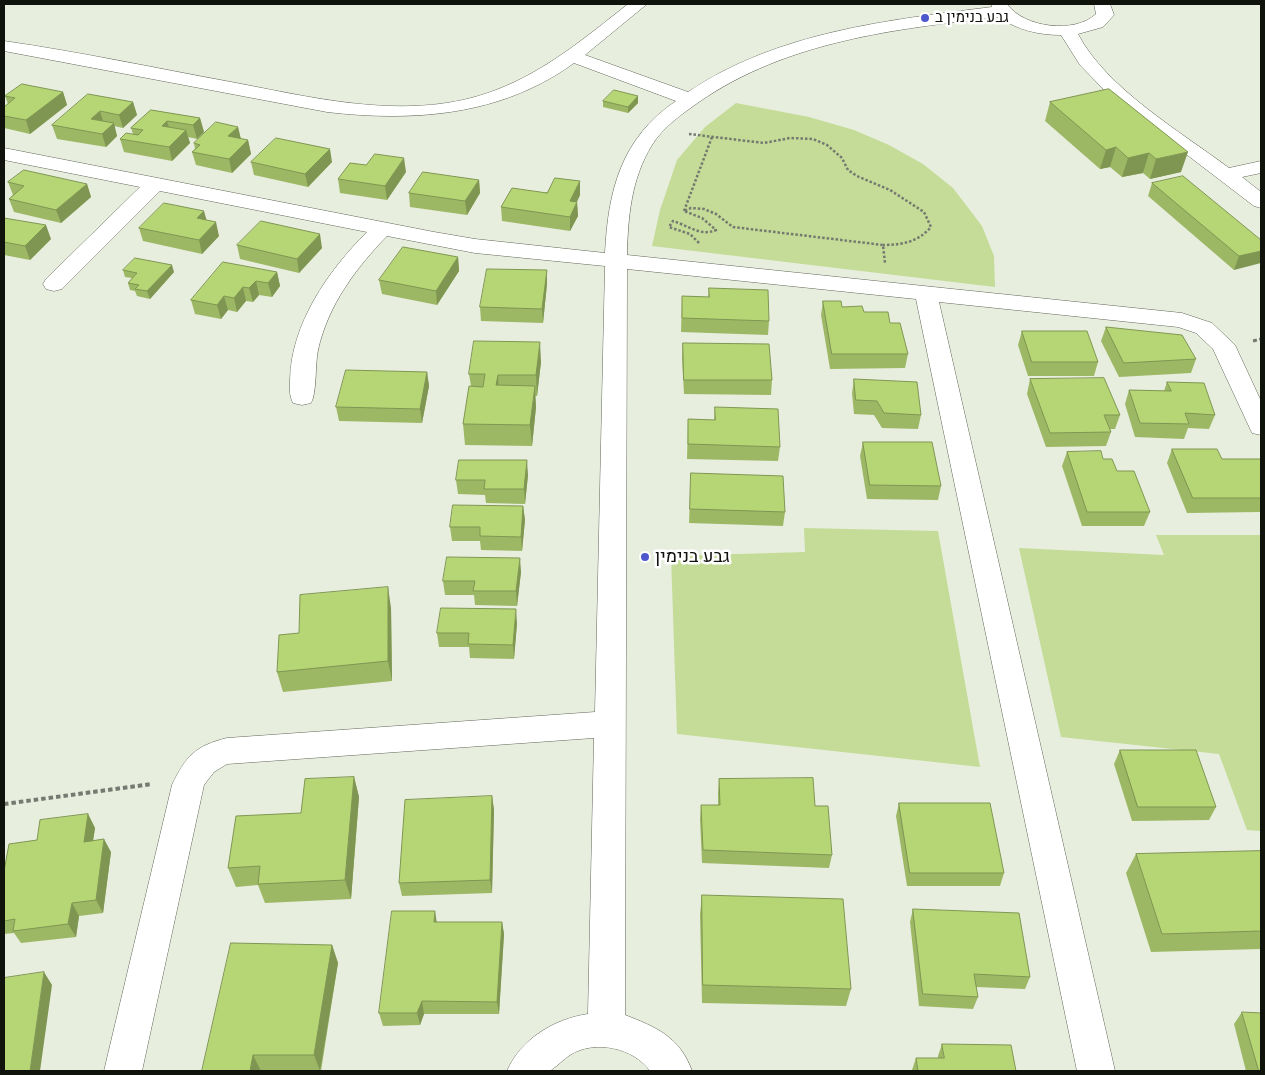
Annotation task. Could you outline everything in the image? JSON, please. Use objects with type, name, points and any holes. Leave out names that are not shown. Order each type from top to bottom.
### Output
[{"type":"street","points":[[4,46],[328,106],[388,112],[442,109],[492,98],[535,80],[638,4]]},
{"type":"street","points":[[606,1029],[617,220],[624,181],[640,147],[664,118],[689,99],[734,72],[778,54],[826,40],[880,28],[1001,8],[1012,18],[1026,24],[1067,30],[1089,26],[1100,21],[1105,11],[1102,4]]},
{"type":"street","points":[[1067,30],[1071,39],[1085,58],[1117,91],[1145,115],[1261,202]]},
{"type":"street","points":[[570,56],[689,99]]},
{"type":"street","points":[[4,154],[467,245],[616,262],[1164,317],[1197,325],[1209,332],[1223,345],[1261,427]]},
{"type":"street","points":[[1225,175],[1261,167]]},
{"type":"street","points":[[54,284],[154,184]]},
{"type":"street","points":[[302,397],[300,377],[303,358],[315,322],[344,273],[382,229]]},
{"type":"street","points":[[926,293],[1096,1071]]},
{"type":"street","points":[[123,1071],[191,779],[197,768],[205,760],[227,751],[610,724]]},
{"type":"street","points":[[526,1071],[546,1049],[569,1035],[594,1029],[619,1031],[642,1041],[663,1057],[673,1071]]},
{"type":"path","points":[[655,129],[764,143],[790,138],[813,139],[827,145],[842,158],[848,170],[857,176],[890,190],[924,212],[931,227],[925,236],[906,245],[883,245],[732,228],[718,214],[705,208],[691,207],[684,211]]},
{"type":"path","points":[[684,211],[712,137]]},
{"type":"path","points":[[684,211],[710,222],[716,230],[712,233],[704,233],[682,222],[673,221],[669,227],[681,230],[697,238],[698,246]]},
{"type":"path","points":[[883,245],[887,289]]},
{"type":"path","points":[[4,804],[191,779]]},
{"type":"green space","points":[[736,103],[809,117],[854,130],[889,145],[923,164],[953,188],[982,226],[994,256],[995,287],[652,246],[660,210],[677,160],[705,127]]},
{"type":"green space","points":[[804,528],[938,531],[980,767],[677,734],[671,556],[805,552]]},
{"type":"green space","points":[[1156,535],[1261,535],[1261,831],[1247,830],[1219,754],[1061,737],[1019,548],[1164,555]]},
{"type":"building","points":[[22,84],[63,92],[26,120],[4,116],[4,107],[15,98],[5,96]]},
{"type":"building","points":[[1109,89],[1188,152],[1156,159],[1149,153],[1128,158],[1116,147],[1106,150],[1050,102]]},
{"type":"building","points":[[614,90],[638,96],[628,107],[603,101]]},
{"type":"building","points":[[88,94],[133,102],[119,115],[100,111],[91,119],[114,123],[102,134],[52,125]]},
{"type":"building","points":[[151,110],[200,118],[193,125],[167,121],[162,126],[186,130],[169,147],[120,139],[126,133],[138,135],[143,130],[131,128]]},
{"type":"building","points":[[216,122],[238,127],[228,136],[248,140],[229,159],[192,152],[200,145],[194,143]]},
{"type":"building","points":[[276,138],[330,149],[305,174],[251,162]]},
{"type":"building","points":[[375,154],[404,158],[385,186],[338,179],[350,163],[366,165]]},
{"type":"building","points":[[24,170],[87,184],[56,210],[9,199],[24,186],[8,182]]},
{"type":"building","points":[[423,172],[479,180],[465,201],[409,193]]},
{"type":"building","points":[[1183,176],[1261,240],[1261,251],[1239,256],[1152,183]]},
{"type":"building","points":[[555,178],[580,181],[570,201],[577,202],[570,217],[501,207],[512,188],[547,193]]},
{"type":"building","points":[[164,203],[204,211],[197,218],[216,222],[199,240],[139,228]]},
{"type":"building","points":[[4,218],[46,225],[25,246],[4,242]]},
{"type":"building","points":[[261,221],[320,234],[297,259],[237,245]]},
{"type":"building","points":[[403,247],[458,257],[436,291],[379,280]]},
{"type":"building","points":[[135,258],[172,265],[147,291],[135,289],[139,285],[128,283],[137,273],[123,270]]},
{"type":"building","points":[[223,262],[277,272],[268,283],[256,281],[249,288],[243,287],[234,298],[224,296],[217,305],[191,300]]},
{"type":"building","points":[[487,269],[547,270],[542,309],[480,307]]},
{"type":"building","points":[[709,288],[768,290],[769,321],[682,318],[682,296],[709,297]]},
{"type":"building","points":[[823,301],[841,301],[842,307],[862,306],[864,312],[888,312],[890,323],[900,323],[908,354],[832,354]]},
{"type":"building","points":[[1106,327],[1182,335],[1196,359],[1124,363]]},
{"type":"building","points":[[1022,331],[1087,331],[1098,362],[1032,362]]},
{"type":"building","points":[[474,341],[540,342],[536,375],[498,375],[496,385],[535,386],[530,425],[463,424],[469,386],[483,387],[485,374],[469,374]]},
{"type":"building","points":[[683,343],[769,344],[772,380],[684,380]]},
{"type":"building","points":[[346,370],[427,372],[420,409],[336,407]]},
{"type":"building","points":[[1104,378],[1120,415],[1104,415],[1111,432],[1050,433],[1030,379]]},
{"type":"building","points":[[854,379],[917,382],[921,415],[884,413],[877,401],[856,400]]},
{"type":"building","points":[[1167,382],[1204,383],[1215,415],[1185,413],[1189,424],[1140,423],[1129,390],[1171,391]]},
{"type":"building","points":[[715,407],[778,409],[780,447],[688,444],[688,419],[715,420]]},
{"type":"building","points":[[863,442],[932,442],[941,486],[870,485]]},
{"type":"building","points":[[1172,449],[1217,449],[1222,459],[1261,459],[1261,498],[1193,498]]},
{"type":"building","points":[[1101,451],[1103,459],[1112,459],[1117,471],[1134,471],[1150,512],[1087,512],[1067,452]]},
{"type":"building","points":[[459,460],[527,460],[524,489],[484,489],[485,480],[456,480]]},
{"type":"building","points":[[691,473],[783,476],[785,512],[690,509]]},
{"type":"building","points":[[453,505],[523,506],[521,537],[480,536],[480,527],[450,527]]},
{"type":"building","points":[[447,557],[520,558],[516,591],[473,591],[475,581],[443,581]]},
{"type":"building","points":[[388,587],[388,661],[277,672],[279,635],[299,633],[300,595]]},
{"type":"building","points":[[441,608],[516,609],[513,645],[468,644],[469,633],[437,633]]},
{"type":"building","points":[[1120,750],[1196,750],[1216,807],[1138,807]]},
{"type":"building","points":[[354,777],[345,880],[258,884],[260,866],[228,868],[236,816],[301,813],[305,779]]},
{"type":"building","points":[[813,778],[815,806],[828,806],[832,855],[703,850],[701,805],[720,805],[719,779]]},
{"type":"building","points":[[492,796],[490,880],[399,883],[405,800]]},
{"type":"building","points":[[899,803],[990,803],[1004,873],[910,873]]},
{"type":"building","points":[[88,814],[84,842],[104,839],[96,900],[72,903],[68,924],[13,931],[15,919],[4,921],[4,871],[9,844],[37,840],[40,820]]},
{"type":"building","points":[[1261,851],[1261,931],[1162,934],[1136,854]]},
{"type":"building","points":[[702,895],[843,899],[851,989],[703,985]]},
{"type":"building","points":[[913,909],[1019,913],[1030,977],[974,974],[978,997],[923,994]]},
{"type":"building","points":[[392,911],[435,911],[434,922],[502,922],[497,1002],[422,1001],[417,1013],[379,1013]]},
{"type":"building","points":[[231,943],[332,945],[314,1055],[253,1055],[250,1071],[202,1071]]},
{"type":"building","points":[[44,972],[30,1071],[4,1071],[4,978]]},
{"type":"building","points":[[1242,1012],[1261,1013],[1261,1071],[1259,1071]]},
{"type":"building","points":[[942,1044],[1011,1045],[1016,1071],[918,1071],[916,1058],[944,1058]]},
{"type":"place","name":"גבע בנימין ב","points":[[925,18]]},
{"type":"place","name":"גבע בנימין","points":[[645,557]]}]
